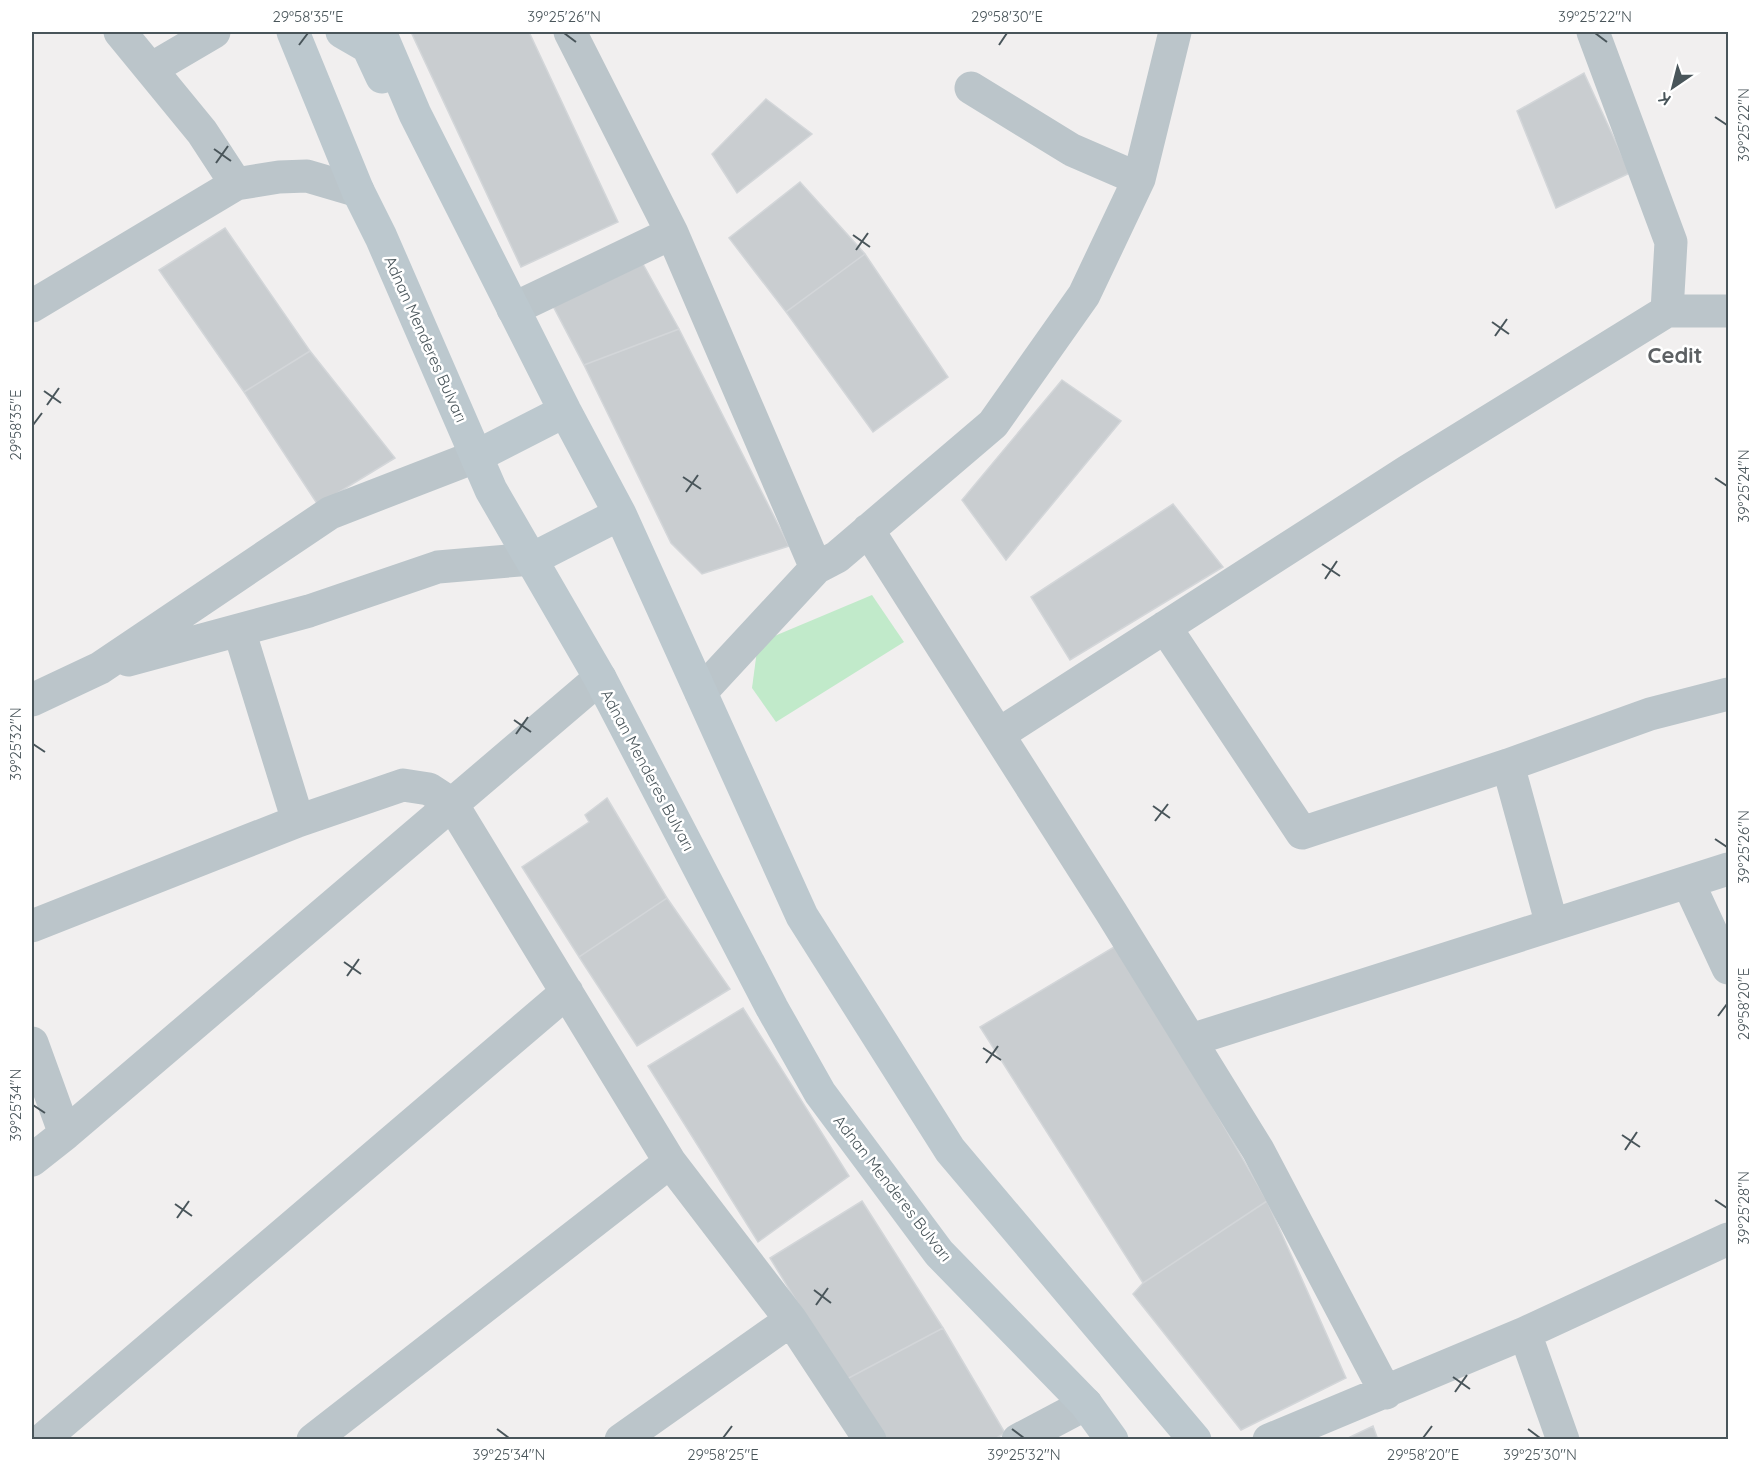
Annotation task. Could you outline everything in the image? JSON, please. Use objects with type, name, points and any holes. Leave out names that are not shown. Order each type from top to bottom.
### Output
[{"type":"main road","name":"Adnan Menderes Bulvarı","points":[[294,32],[358,191],[381,237],[491,490],[600,678],[772,1008],[819,1093],[939,1253],[1086,1404],[1112,1440]]},
{"type":"main road","points":[[342,32],[368,47],[412,141],[454,192]]},
{"type":"main road","points":[[380,32],[415,114],[620,514],[802,916],[950,1150],[1195,1440]]},
{"type":"main road","points":[[477,456],[566,411]]},
{"type":"main road","points":[[532,559],[620,514]]},
{"type":"street","points":[[120,32],[202,132],[236,184]]},
{"type":"street","points":[[151,69],[214,32]]},
{"type":"street","points":[[570,32],[672,233],[816,568]]},
{"type":"street","points":[[701,692],[816,568],[837,557],[993,424],[1084,295],[1138,179],[1175,32]]},
{"type":"street","points":[[1593,32],[1671,242],[1667,311]]},
{"type":"street","points":[[971,88],[1072,150],[1138,179]]},
{"type":"street","points":[[32,306],[236,184],[279,177],[307,176],[358,191]]},
{"type":"street","points":[[513,309],[672,233]]},
{"type":"street","points":[[999,734],[1407,471],[1667,311],[1728,311]]},
{"type":"street","points":[[32,700],[100,668],[330,513],[477,456]]},
{"type":"street","points":[[868,530],[999,734],[1258,1150],[1386,1393]]},
{"type":"street","points":[[100,668],[309,611],[438,567],[532,559]]},
{"type":"street","points":[[1165,627],[1302,833],[1508,765],[1650,714],[1728,694]]},
{"type":"street","points":[[239,630],[298,821]]},
{"type":"street","points":[[32,1160],[600,678]]},
{"type":"street","points":[[1508,765],[1552,925]]},
{"type":"street","points":[[32,926],[298,821],[403,785],[429,789],[452,804],[670,1162],[791,1320],[870,1440]]},
{"type":"street","points":[[1191,1041],[1728,869]]},
{"type":"street","points":[[1688,882],[1728,968]]},
{"type":"street","points":[[42,1440],[567,992]]},
{"type":"street","points":[[32,1043],[65,1134]]},
{"type":"street","points":[[313,1440],[670,1162]]},
{"type":"street","points":[[1269,1440],[1525,1334],[1728,1239]]},
{"type":"street","points":[[621,1440],[791,1320]]},
{"type":"street","points":[[1525,1334],[1563,1440]]},
{"type":"street","points":[[1018,1440],[1086,1404]]},
{"type":"green space","points":[[872,595],[904,642],[776,722],[752,688],[758,643]]},
{"type":"building","points":[[411,32],[529,32],[618,222],[521,267]]},
{"type":"building","points":[[1584,73],[1630,173],[1556,208],[1517,111]]},
{"type":"building","points":[[766,99],[812,134],[737,193],[712,154]]},
{"type":"building","points":[[800,182],[865,254],[786,312],[729,238]]},
{"type":"building","points":[[225,228],[310,351],[244,392],[159,270]]},
{"type":"building","points":[[865,254],[948,377],[873,432],[786,312]]},
{"type":"building","points":[[643,264],[679,329],[584,365],[553,306]]},
{"type":"building","points":[[679,329],[789,546],[702,574],[671,543],[584,365]]},
{"type":"building","points":[[310,351],[395,458],[318,505],[244,392]]},
{"type":"building","points":[[1062,380],[1121,421],[1006,560],[962,500]]},
{"type":"building","points":[[1173,504],[1223,567],[1070,660],[1031,597]]},
{"type":"building","points":[[607,798],[667,898],[579,957],[522,867],[589,822],[585,815]]},
{"type":"building","points":[[667,898],[730,989],[637,1046],[579,957]]},
{"type":"building","points":[[1119,944],[1267,1201],[1143,1283],[980,1027]]},
{"type":"building","points":[[743,1008],[849,1176],[758,1242],[648,1066]]},
{"type":"building","points":[[862,1201],[943,1328],[845,1380],[770,1258]]},
{"type":"building","points":[[1267,1201],[1346,1378],[1241,1430],[1133,1294],[1143,1283]]},
{"type":"building","points":[[943,1328],[1005,1433],[993,1440],[883,1440],[845,1380]]},
{"type":"building","points":[[1373,1426],[1378,1440],[1344,1440]]},
{"type":"district","name":"Cedit","points":[[1675,355]]}]
